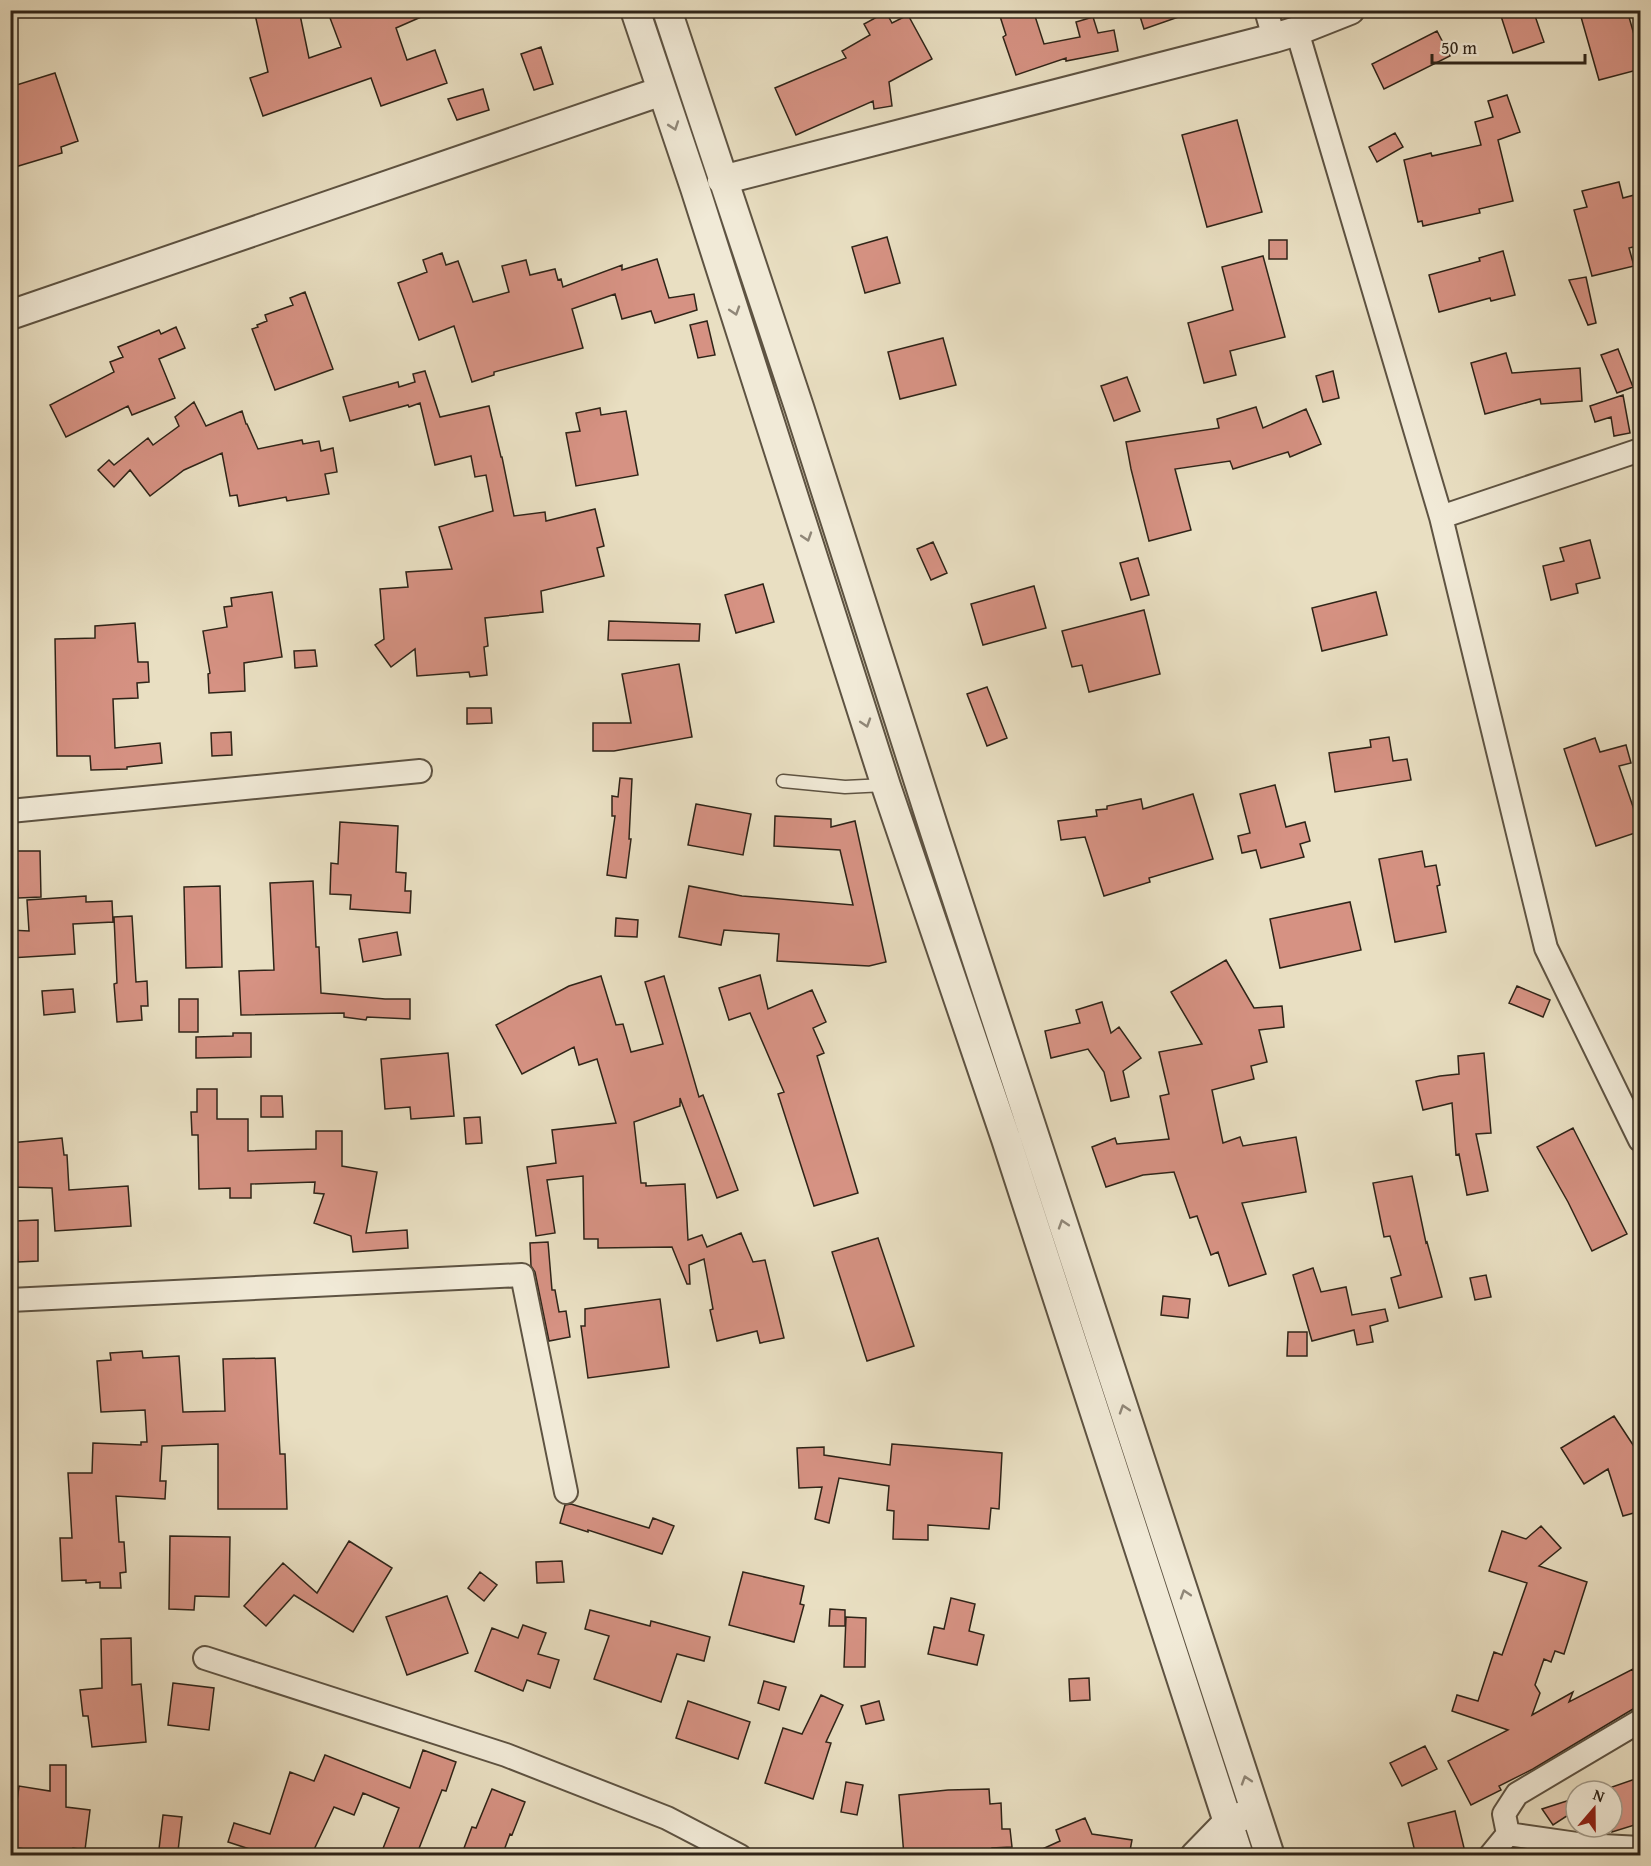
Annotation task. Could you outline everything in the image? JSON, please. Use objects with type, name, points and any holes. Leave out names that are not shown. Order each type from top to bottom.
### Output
[{"type":"street","points":[[635,10],[886,786],[1010,1150],[1239,1856]]},
{"type":"street","points":[[667,10],[1270,1856]]},
{"type":"street","points":[[1266,10],[1286,34],[1441,517],[1546,948],[1641,1140]]},
{"type":"street","points":[[722,180],[1286,34],[1350,10]]},
{"type":"street","points":[[10,315],[662,91]]},
{"type":"street","points":[[1441,517],[1641,450]]},
{"type":"street","points":[[793,493],[824,485]]},
{"type":"street","points":[[10,811],[420,771]]},
{"type":"street","points":[[10,1300],[522,1275],[566,1492]]},
{"type":"street","points":[[205,1658],[506,1755],[667,1818],[740,1856]]},
{"type":"street","points":[[1508,1834],[1504,1814],[1516,1794],[1641,1721]]},
{"type":"street","points":[[1195,1856],[1229,1821],[1256,1812]]},
{"type":"street","points":[[1508,1834],[1584,1845],[1641,1848]]},
{"type":"street","points":[[1490,1856],[1508,1834]]},
{"type":"lane","points":[[783,781],[845,787],[886,786]]},
{"type":"building","points":[[254,10],[299,10],[309,58],[341,47],[327,10],[437,10],[396,28],[407,60],[435,50],[447,83],[381,106],[371,78],[263,116],[250,78],[268,72]]},
{"type":"building","points":[[998,10],[1033,10],[1044,44],[1080,37],[1076,22],[1093,17],[1098,33],[1114,30],[1118,51],[1066,61],[1066,58],[1016,75],[1003,37],[1006,35]]},
{"type":"building","points":[[1138,10],[1190,10],[1190,13],[1144,29]]},
{"type":"building","points":[[1499,10],[1533,10],[1544,42],[1513,53]]},
{"type":"building","points":[[1604,10],[1627,10],[1641,59],[1641,69],[1599,80],[1581,17]]},
{"type":"building","points":[[886,12],[892,23],[908,15],[932,59],[889,82],[892,106],[874,109],[873,101],[796,135],[775,88],[846,58],[842,51],[870,35],[864,24]]},
{"type":"building","points":[[1437,31],[1450,56],[1384,89],[1372,64]]},
{"type":"building","points":[[541,47],[553,84],[534,90],[521,54]]},
{"type":"building","points":[[55,73],[78,141],[61,147],[62,153],[15,167],[10,153],[10,87]]},
{"type":"building","points":[[483,89],[489,110],[457,120],[448,99]]},
{"type":"building","points":[[1507,95],[1520,132],[1498,140],[1513,201],[1479,209],[1480,213],[1423,226],[1422,221],[1418,222],[1404,160],[1481,145],[1475,122],[1493,117],[1488,101]]},
{"type":"building","points":[[1237,120],[1262,212],[1207,227],[1182,135]]},
{"type":"building","points":[[1395,133],[1403,147],[1377,162],[1369,147]]},
{"type":"building","points":[[1619,182],[1623,198],[1638,194],[1641,205],[1641,245],[1629,248],[1634,266],[1592,276],[1574,210],[1587,207],[1582,191]]},
{"type":"building","points":[[887,237],[900,283],[865,293],[852,247]]},
{"type":"building","points":[[1269,240],[1287,240],[1287,259],[1269,259]]},
{"type":"building","points":[[1503,251],[1515,295],[1491,301],[1490,298],[1439,312],[1429,275],[1480,261],[1479,258]]},
{"type":"building","points":[[442,253],[446,265],[458,261],[473,302],[509,292],[502,266],[526,260],[530,275],[555,269],[563,287],[622,265],[622,270],[657,259],[669,298],[694,294],[697,310],[655,323],[651,311],[622,319],[615,294],[572,309],[583,348],[494,372],[494,375],[472,382],[454,326],[419,340],[398,283],[427,272],[423,260]]},
{"type":"building","points":[[1263,256],[1285,337],[1230,351],[1236,375],[1204,383],[1188,323],[1233,310],[1222,267]]},
{"type":"building","points":[[1586,277],[1596,323],[1588,325],[1569,280]]},
{"type":"building","points":[[305,292],[333,369],[275,390],[252,329],[267,321],[265,315],[293,305],[290,298]]},
{"type":"building","points":[[707,321],[715,355],[698,358],[690,325]]},
{"type":"building","points":[[176,327],[185,348],[159,359],[175,398],[132,415],[128,406],[66,437],[50,405],[114,372],[110,362],[123,357],[118,347],[159,330],[161,334]]},
{"type":"building","points":[[943,338],[956,385],[900,399],[888,352]]},
{"type":"building","points":[[1618,349],[1633,387],[1617,393],[1601,355]]},
{"type":"building","points":[[1506,353],[1512,373],[1580,368],[1582,401],[1541,404],[1540,399],[1485,414],[1471,363]]},
{"type":"building","points":[[425,371],[440,417],[489,406],[514,516],[545,512],[546,521],[595,509],[604,546],[597,548],[604,576],[541,591],[543,612],[485,618],[488,646],[484,647],[487,675],[470,677],[469,672],[417,676],[415,649],[391,667],[375,645],[384,639],[380,589],[408,587],[406,572],[452,569],[439,527],[493,511],[486,475],[475,477],[471,456],[435,465],[420,403],[350,421],[343,397],[398,382],[399,387],[415,382],[413,374]]},
{"type":"building","points":[[1333,371],[1339,398],[1323,402],[1316,376]]},
{"type":"building","points":[[1127,377],[1140,411],[1114,421],[1101,386]]},
{"type":"building","points":[[1623,395],[1630,433],[1614,436],[1611,417],[1595,422],[1590,406]]},
{"type":"building","points":[[194,402],[206,426],[242,411],[258,449],[302,440],[303,444],[319,441],[321,451],[333,448],[337,472],[325,474],[329,494],[287,501],[286,497],[239,506],[237,495],[230,496],[222,453],[184,470],[150,496],[130,470],[114,487],[98,470],[109,460],[114,465],[148,438],[153,445],[179,426],[175,417]]},
{"type":"building","points":[[1256,407],[1263,428],[1306,409],[1321,444],[1290,457],[1288,452],[1233,469],[1230,461],[1175,469],[1191,530],[1149,541],[1126,442],[1219,428],[1217,419]]},
{"type":"building","points":[[600,408],[601,415],[626,411],[638,475],[576,486],[566,433],[580,431],[576,413]]},
{"type":"building","points":[[1590,540],[1600,578],[1576,584],[1578,593],[1551,600],[1543,566],[1564,561],[1560,548]]},
{"type":"building","points":[[933,542],[947,573],[931,580],[917,549]]},
{"type":"building","points":[[1138,558],[1149,595],[1131,600],[1120,563]]},
{"type":"building","points":[[763,584],[774,622],[736,633],[725,595]]},
{"type":"building","points":[[1034,586],[1046,628],[983,645],[971,604]]},
{"type":"building","points":[[272,592],[282,657],[244,663],[245,691],[209,693],[208,674],[210,673],[203,631],[227,627],[224,607],[232,606],[231,598]]},
{"type":"building","points":[[1376,592],[1387,635],[1322,651],[1312,608]]},
{"type":"building","points":[[1144,610],[1160,674],[1089,692],[1082,665],[1072,667],[1062,631]]},
{"type":"building","points":[[609,621],[700,624],[699,641],[608,640]]},
{"type":"building","points":[[135,623],[138,662],[148,662],[149,682],[137,683],[138,698],[113,699],[115,748],[160,743],[162,763],[127,767],[127,769],[91,770],[90,756],[57,756],[55,639],[95,638],[95,626]]},
{"type":"building","points":[[315,650],[317,666],[295,668],[294,651]]},
{"type":"building","points":[[679,664],[692,737],[614,751],[593,751],[593,723],[631,723],[622,674]]},
{"type":"building","points":[[987,687],[1007,738],[987,746],[967,694]]},
{"type":"building","points":[[467,708],[491,708],[492,723],[467,724]]},
{"type":"building","points":[[231,732],[232,755],[212,756],[211,733]]},
{"type":"building","points":[[1389,737],[1393,761],[1407,759],[1411,780],[1335,792],[1329,753],[1371,747],[1370,740]]},
{"type":"building","points":[[1595,738],[1600,752],[1626,745],[1631,763],[1619,766],[1641,830],[1596,846],[1564,749]]},
{"type":"building","points":[[620,778],[632,779],[629,839],[631,839],[626,878],[607,875],[615,816],[612,816],[612,796],[618,797]]},
{"type":"building","points":[[1275,785],[1286,827],[1305,822],[1310,841],[1300,844],[1304,857],[1261,868],[1256,850],[1242,853],[1238,836],[1250,833],[1240,794]]},
{"type":"building","points":[[1193,794],[1213,859],[1149,878],[1150,882],[1104,896],[1085,837],[1061,840],[1058,821],[1097,816],[1096,810],[1141,799],[1143,809]]},
{"type":"building","points":[[696,804],[751,814],[743,855],[688,845]]},
{"type":"building","points":[[775,816],[831,819],[831,827],[855,821],[886,962],[869,966],[777,961],[779,934],[724,930],[721,945],[679,937],[689,886],[742,896],[853,905],[840,850],[774,846]]},
{"type":"building","points":[[340,822],[398,826],[396,872],[406,873],[405,891],[411,891],[410,913],[350,909],[351,895],[330,894],[331,863],[338,864]]},
{"type":"building","points":[[10,851],[40,851],[41,897],[18,898],[17,878],[10,879]]},
{"type":"building","points":[[1422,851],[1425,867],[1436,865],[1440,885],[1437,886],[1446,932],[1395,942],[1379,859]]},
{"type":"building","points":[[313,881],[321,993],[410,999],[410,1019],[367,1017],[366,1020],[344,1017],[344,1013],[241,1015],[239,971],[274,970],[270,883]]},
{"type":"building","points":[[220,886],[222,967],[186,968],[184,887]]},
{"type":"building","points":[[86,896],[86,902],[112,901],[113,922],[73,924],[75,954],[10,958],[10,930],[29,931],[27,900]]},
{"type":"building","points":[[1350,902],[1361,950],[1280,968],[1270,919]]},
{"type":"building","points":[[132,916],[136,982],[147,981],[148,1006],[141,1006],[142,1020],[117,1022],[114,984],[117,983],[114,917]]},
{"type":"building","points":[[616,918],[638,920],[637,937],[615,936]]},
{"type":"building","points":[[397,932],[401,955],[363,962],[359,939]]},
{"type":"building","points":[[1226,960],[1254,1008],[1282,1006],[1284,1027],[1259,1030],[1267,1062],[1251,1066],[1254,1079],[1212,1090],[1223,1143],[1240,1137],[1243,1146],[1296,1137],[1306,1192],[1242,1203],[1266,1274],[1229,1286],[1218,1252],[1211,1255],[1197,1216],[1190,1218],[1174,1172],[1143,1175],[1106,1187],[1092,1147],[1115,1138],[1117,1144],[1169,1139],[1160,1096],[1169,1094],[1159,1052],[1202,1044],[1171,992]]},
{"type":"building","points":[[760,975],[768,1009],[812,990],[826,1022],[813,1028],[824,1053],[817,1056],[858,1193],[814,1206],[778,1094],[784,1092],[750,1013],[729,1020],[719,988]]},
{"type":"building","points":[[601,976],[616,1025],[623,1024],[631,1052],[663,1044],[645,982],[664,976],[699,1097],[703,1095],[738,1190],[717,1198],[680,1098],[680,1106],[634,1122],[641,1183],[646,1183],[646,1186],[685,1184],[688,1240],[702,1235],[707,1247],[741,1233],[753,1262],[765,1260],[784,1338],[760,1343],[757,1331],[717,1341],[710,1310],[713,1309],[704,1259],[689,1265],[690,1284],[687,1284],[672,1247],[598,1248],[598,1239],[584,1239],[583,1176],[547,1180],[555,1233],[536,1236],[527,1167],[556,1163],[552,1130],[616,1123],[597,1059],[579,1065],[574,1047],[522,1074],[496,1025],[569,986]]},
{"type":"building","points":[[1517,986],[1550,1000],[1543,1017],[1509,1003]]},
{"type":"building","points":[[73,989],[75,1012],[44,1015],[42,991]]},
{"type":"building","points":[[179,999],[198,999],[198,1032],[179,1032]]},
{"type":"building","points":[[1102,1002],[1111,1033],[1119,1027],[1141,1058],[1123,1071],[1129,1097],[1111,1101],[1104,1072],[1088,1049],[1051,1058],[1045,1031],[1080,1023],[1076,1010]]},
{"type":"building","points":[[233,1033],[251,1033],[251,1057],[196,1058],[196,1037],[233,1036]]},
{"type":"building","points":[[448,1053],[454,1116],[411,1119],[410,1107],[385,1109],[381,1059]]},
{"type":"building","points":[[1484,1053],[1491,1133],[1476,1134],[1488,1191],[1467,1195],[1459,1154],[1456,1155],[1452,1103],[1423,1110],[1416,1081],[1459,1074],[1458,1056]]},
{"type":"building","points":[[197,1089],[217,1089],[217,1119],[248,1119],[248,1151],[316,1149],[316,1131],[342,1131],[342,1166],[377,1172],[366,1233],[407,1230],[408,1248],[353,1252],[351,1236],[314,1223],[324,1194],[314,1193],[315,1182],[251,1184],[251,1198],[230,1198],[230,1188],[199,1189],[198,1135],[192,1135],[191,1112],[197,1112]]},
{"type":"building","points":[[261,1096],[282,1096],[283,1117],[261,1117]]},
{"type":"building","points":[[480,1117],[482,1143],[466,1144],[464,1118]]},
{"type":"building","points":[[1573,1128],[1627,1234],[1592,1251],[1537,1147]]},
{"type":"building","points":[[62,1138],[64,1155],[67,1155],[69,1190],[128,1186],[131,1226],[55,1231],[52,1188],[10,1187],[10,1143]]},
{"type":"building","points":[[1412,1176],[1426,1243],[1442,1297],[1399,1308],[1391,1278],[1401,1275],[1390,1236],[1384,1237],[1373,1183]]},
{"type":"building","points":[[38,1220],[38,1261],[18,1262],[16,1221]]},
{"type":"building","points":[[878,1238],[914,1346],[867,1361],[832,1252]]},
{"type":"building","points":[[548,1242],[552,1290],[555,1290],[559,1312],[566,1311],[570,1337],[549,1341],[535,1272],[531,1266],[530,1243]]},
{"type":"building","points":[[1313,1268],[1321,1292],[1346,1287],[1352,1315],[1385,1309],[1388,1321],[1370,1326],[1373,1342],[1357,1345],[1354,1330],[1312,1341],[1293,1275]]},
{"type":"building","points":[[1486,1275],[1491,1297],[1475,1300],[1470,1278]]},
{"type":"building","points":[[1163,1296],[1190,1299],[1188,1318],[1161,1315]]},
{"type":"building","points":[[660,1299],[669,1367],[588,1378],[581,1326],[585,1326],[585,1309]]},
{"type":"building","points":[[1288,1332],[1307,1332],[1307,1356],[1287,1356]]},
{"type":"building","points":[[142,1351],[143,1358],[179,1356],[183,1412],[225,1411],[223,1359],[275,1358],[280,1454],[285,1454],[287,1509],[218,1509],[218,1444],[162,1446],[160,1481],[166,1481],[165,1499],[116,1496],[119,1542],[124,1542],[126,1572],[120,1573],[121,1588],[100,1588],[100,1582],[86,1583],[86,1580],[62,1581],[60,1538],[72,1538],[68,1473],[92,1473],[93,1443],[141,1445],[141,1442],[147,1442],[145,1410],[101,1412],[97,1361],[111,1360],[110,1353]]},
{"type":"building","points":[[1614,1416],[1641,1457],[1641,1511],[1623,1516],[1608,1469],[1584,1484],[1561,1448]]},
{"type":"building","points":[[892,1444],[1002,1453],[999,1509],[991,1508],[989,1529],[928,1525],[928,1540],[893,1539],[894,1511],[887,1510],[889,1486],[839,1478],[829,1523],[815,1519],[822,1487],[799,1488],[797,1448],[824,1447],[824,1455],[890,1465]]},
{"type":"building","points":[[571,1504],[649,1528],[653,1518],[674,1526],[662,1554],[560,1523],[565,1505]]},
{"type":"building","points":[[1541,1526],[1561,1548],[1539,1566],[1587,1582],[1564,1654],[1555,1651],[1551,1662],[1544,1659],[1535,1685],[1540,1693],[1532,1715],[1573,1692],[1569,1702],[1633,1669],[1641,1684],[1641,1708],[1633,1709],[1533,1769],[1499,1786],[1501,1790],[1471,1805],[1448,1761],[1508,1730],[1452,1711],[1457,1695],[1478,1701],[1494,1652],[1502,1655],[1527,1583],[1489,1571],[1502,1531],[1526,1539]]},
{"type":"building","points":[[170,1536],[230,1537],[229,1597],[195,1596],[194,1610],[169,1609]]},
{"type":"building","points":[[349,1541],[392,1568],[353,1632],[294,1595],[266,1626],[244,1606],[283,1563],[317,1593]]},
{"type":"building","points":[[562,1561],[564,1582],[537,1583],[536,1562]]},
{"type":"building","points":[[480,1572],[497,1585],[484,1601],[468,1588]]},
{"type":"building","points":[[743,1572],[804,1586],[800,1604],[804,1605],[794,1642],[729,1625]]},
{"type":"building","points":[[447,1596],[468,1653],[407,1675],[386,1617]]},
{"type":"building","points":[[951,1598],[975,1604],[969,1631],[984,1635],[977,1665],[928,1654],[934,1627],[944,1629]]},
{"type":"building","points":[[830,1609],[845,1610],[845,1626],[829,1626]]},
{"type":"building","points":[[590,1610],[650,1626],[651,1621],[710,1637],[704,1661],[677,1654],[661,1702],[594,1679],[609,1636],[585,1629]]},
{"type":"building","points":[[846,1617],[866,1618],[865,1667],[844,1667]]},
{"type":"building","points":[[523,1625],[546,1633],[538,1654],[559,1660],[550,1688],[527,1680],[523,1691],[475,1671],[492,1628],[518,1638]]},
{"type":"building","points":[[131,1638],[132,1685],[141,1684],[146,1742],[92,1747],[88,1716],[83,1716],[80,1690],[102,1688],[101,1639]]},
{"type":"building","points":[[1089,1678],[1090,1700],[1070,1701],[1069,1679]]},
{"type":"building","points":[[764,1681],[786,1687],[779,1710],[758,1703]]},
{"type":"building","points":[[173,1683],[214,1688],[209,1730],[168,1725]]},
{"type":"building","points":[[821,1695],[843,1705],[826,1742],[831,1743],[813,1799],[765,1783],[783,1728],[802,1734]]},
{"type":"building","points":[[688,1701],[750,1722],[738,1759],[676,1738]]},
{"type":"building","points":[[879,1701],[884,1720],[866,1724],[861,1706]]},
{"type":"building","points":[[1425,1746],[1437,1769],[1402,1786],[1390,1763]]},
{"type":"building","points":[[423,1750],[456,1762],[446,1791],[442,1790],[416,1856],[380,1856],[399,1808],[363,1793],[354,1815],[334,1807],[311,1856],[271,1856],[228,1842],[234,1823],[270,1834],[290,1772],[314,1781],[325,1755],[410,1788]]},
{"type":"building","points":[[50,1765],[66,1765],[66,1807],[90,1810],[85,1850],[73,1848],[72,1852],[56,1849],[55,1853],[10,1847],[10,1808],[16,1809],[19,1786],[50,1791]]},
{"type":"building","points":[[1641,1777],[1641,1823],[1624,1828],[1624,1783]]},
{"type":"building","points":[[846,1782],[863,1785],[857,1815],[841,1812]]},
{"type":"building","points":[[492,1789],[525,1802],[512,1835],[510,1834],[502,1856],[461,1856],[472,1827],[476,1828]]},
{"type":"building","points":[[989,1789],[990,1804],[1001,1803],[1002,1829],[1010,1829],[1012,1847],[992,1848],[992,1856],[904,1856],[899,1795]]},
{"type":"building","points":[[1564,1802],[1564,1818],[1553,1825],[1542,1809]]},
{"type":"building","points":[[1455,1811],[1466,1856],[1416,1856],[1408,1823]]},
{"type":"building","points":[[163,1815],[182,1817],[178,1851],[159,1849]]},
{"type":"building","points":[[1085,1818],[1092,1834],[1132,1840],[1129,1856],[1027,1856],[1060,1841],[1056,1830]]}]
